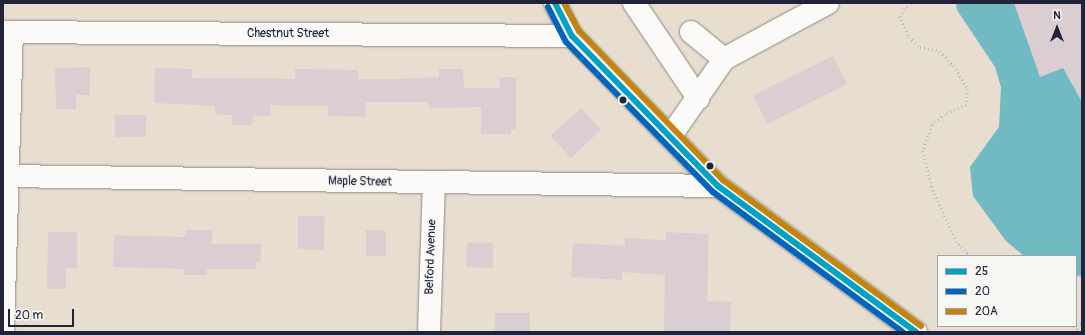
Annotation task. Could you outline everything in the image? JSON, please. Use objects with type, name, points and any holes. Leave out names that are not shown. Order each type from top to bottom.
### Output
[{"type":"main road","points":[[555,3],[572,36],[718,186],[916,332]]},
{"type":"main road","points":[[634,3],[698,98]]},
{"type":"main road","points":[[670,138],[724,59],[828,3]]},
{"type":"main road","points":[[4,332],[7,32]]},
{"type":"main road","name":"Chestnut Street","points":[[7,32],[572,36]]},
{"type":"main road","points":[[691,32],[724,59]]},
{"type":"main road","name":"Maple Street","points":[[5,176],[718,186]]},
{"type":"main road","name":"Belford Avenue","points":[[429,332],[434,183]]},
{"type":"path","points":[[910,3],[900,16],[909,37],[920,47],[940,51],[956,69],[968,89],[966,105],[945,114],[932,125],[923,151],[933,190],[956,241],[969,255]]},
{"type":"water","points":[[956,3],[1082,3],[1082,277],[1077,275],[1077,255],[1023,255],[1006,241],[973,196],[970,167],[999,127],[1001,87],[995,67],[957,10]]},
{"type":"building","points":[[1014,3],[1082,3],[1082,102],[1063,68],[1040,77]]},
{"type":"building","points":[[833,56],[847,84],[767,124],[753,95]]},
{"type":"building","points":[[90,67],[90,95],[76,95],[76,109],[56,109],[55,68]]},
{"type":"building","points":[[155,68],[193,69],[192,78],[295,79],[295,69],[358,70],[358,79],[400,79],[439,77],[439,69],[463,69],[464,88],[499,88],[500,77],[516,77],[516,129],[511,129],[511,134],[481,134],[481,107],[429,108],[429,102],[366,102],[365,117],[328,116],[328,106],[270,105],[270,116],[253,116],[252,125],[232,125],[232,115],[215,114],[215,106],[154,103]]},
{"type":"building","points":[[581,108],[601,130],[571,158],[550,136]]},
{"type":"building","points":[[115,115],[146,115],[146,137],[115,137]]},
{"type":"building","points":[[298,216],[325,216],[324,250],[298,249]]},
{"type":"building","points":[[186,230],[213,230],[212,244],[261,244],[261,262],[256,262],[256,269],[207,269],[207,275],[184,275],[184,269],[113,267],[114,235],[185,237]]},
{"type":"building","points":[[366,230],[386,231],[386,256],[366,256]]},
{"type":"building","points":[[48,232],[77,232],[77,268],[66,268],[66,289],[47,289]]},
{"type":"building","points":[[666,232],[709,234],[707,301],[731,302],[730,332],[664,331],[665,275],[622,272],[622,280],[571,277],[573,243],[625,246],[625,238],[666,240]]},
{"type":"building","points":[[467,242],[493,243],[493,268],[466,267]]},
{"type":"building","points":[[495,313],[530,313],[530,332],[495,332]]},
{"type":"transit line","name":"25","points":[[555,3],[572,36],[718,186],[916,332]]},
{"type":"transit line","name":"20A","points":[[564,3],[579,31],[723,180],[921,326]]},
{"type":"transit line","name":"20","points":[[548,7],[566,42],[713,192],[903,332]]}]
